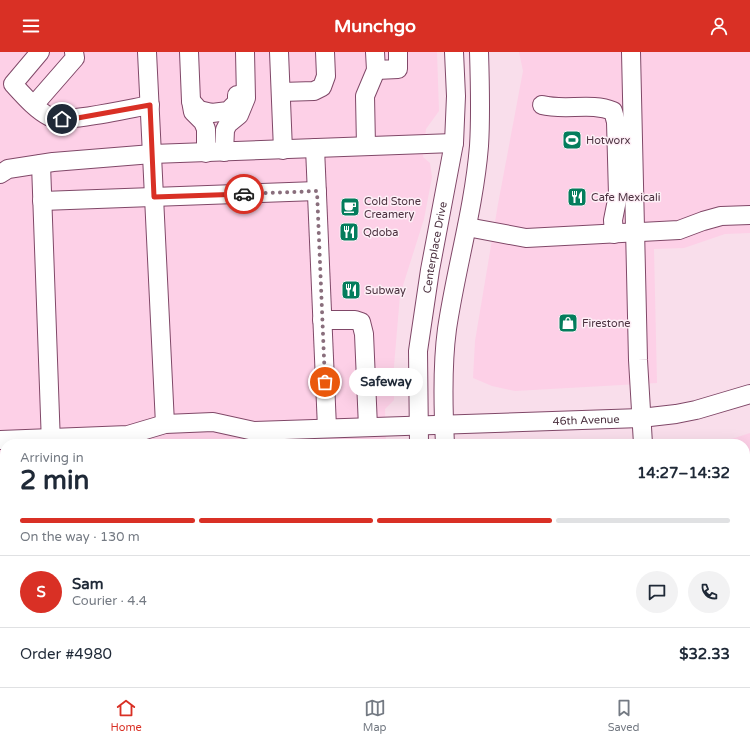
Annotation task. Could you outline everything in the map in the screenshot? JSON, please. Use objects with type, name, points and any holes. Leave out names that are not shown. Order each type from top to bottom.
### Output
[{"type":"street","points":[[40,52],[13,84],[34,105],[51,118],[72,119],[150,105]]},
{"type":"street","points":[[34,105],[75,58],[74,52]]},
{"type":"street","points":[[148,52],[166,424]]},
{"type":"street","points":[[189,52],[191,101],[193,112],[206,129],[206,153]]},
{"type":"street","points":[[191,101],[199,110],[212,113],[228,111],[237,102],[238,88],[236,52]]},
{"type":"street","points":[[224,152],[225,130],[228,124],[239,115],[246,98],[244,52]]},
{"type":"street","points":[[279,52],[282,150]]},
{"type":"street","points":[[281,92],[314,91],[322,87],[326,76],[325,52]]},
{"type":"street","points":[[366,146],[365,96],[376,70],[375,52]]},
{"type":"street","points":[[376,70],[398,69],[398,52]]},
{"type":"street","name":"Centerplace Drive","points":[[419,439],[418,351],[430,270],[454,143],[456,96],[454,52]]},
{"type":"street","points":[[445,439],[445,353],[479,147],[481,101],[479,52]]},
{"type":"street","points":[[631,52],[635,233],[643,439]]},
{"type":"street","points":[[542,105],[553,108],[604,108],[613,111],[616,122],[618,195],[613,220],[614,234]]},
{"type":"street","points":[[0,174],[8,169],[41,164],[152,154],[454,143]]},
{"type":"street","points":[[315,148],[327,428]]},
{"type":"street","points":[[41,164],[50,439]]},
{"type":"street","points":[[42,201],[317,191]]},
{"type":"street","points":[[467,227],[526,238],[679,230],[721,216],[750,215]]},
{"type":"street","points":[[322,320],[355,320],[361,322],[364,334],[368,427]]},
{"type":"street","name":"46th Avenue","points":[[76,439],[128,435],[166,424],[213,422],[254,431],[641,418],[696,410],[750,394]]},
{"type":"shaded area","points":[[0,52],[437,52],[439,111],[426,129],[423,157],[430,163],[432,177],[424,219],[400,295],[394,366],[394,400],[385,409],[386,439],[0,439]]},
{"type":"shaded area","points":[[519,52],[750,52],[750,233],[725,234],[684,248],[654,249],[657,383],[515,391],[492,386],[473,378],[475,341],[498,204],[523,71]]},
{"type":"shaded area","points":[[750,433],[750,439],[731,439]]},
{"type":"way so far","points":[[244,194],[317,191],[325,382]]},
{"type":"place","name":"Hotworx","points":[[572,140]]},
{"type":"place","name":"Cafe Mexicali","points":[[577,197]]},
{"type":"place","name":"Cold Stone Creamery","points":[[350,207]]},
{"type":"place","name":"Qdoba","points":[[349,232]]},
{"type":"place","name":"Subway","points":[[351,290]]},
{"type":"place","name":"Firestone","points":[[568,323]]},
{"type":"place","name":"Safeway","points":[[325,382]]},
{"type":"route","points":[[62,119],[72,119],[150,105],[154,197],[244,194]]}]
